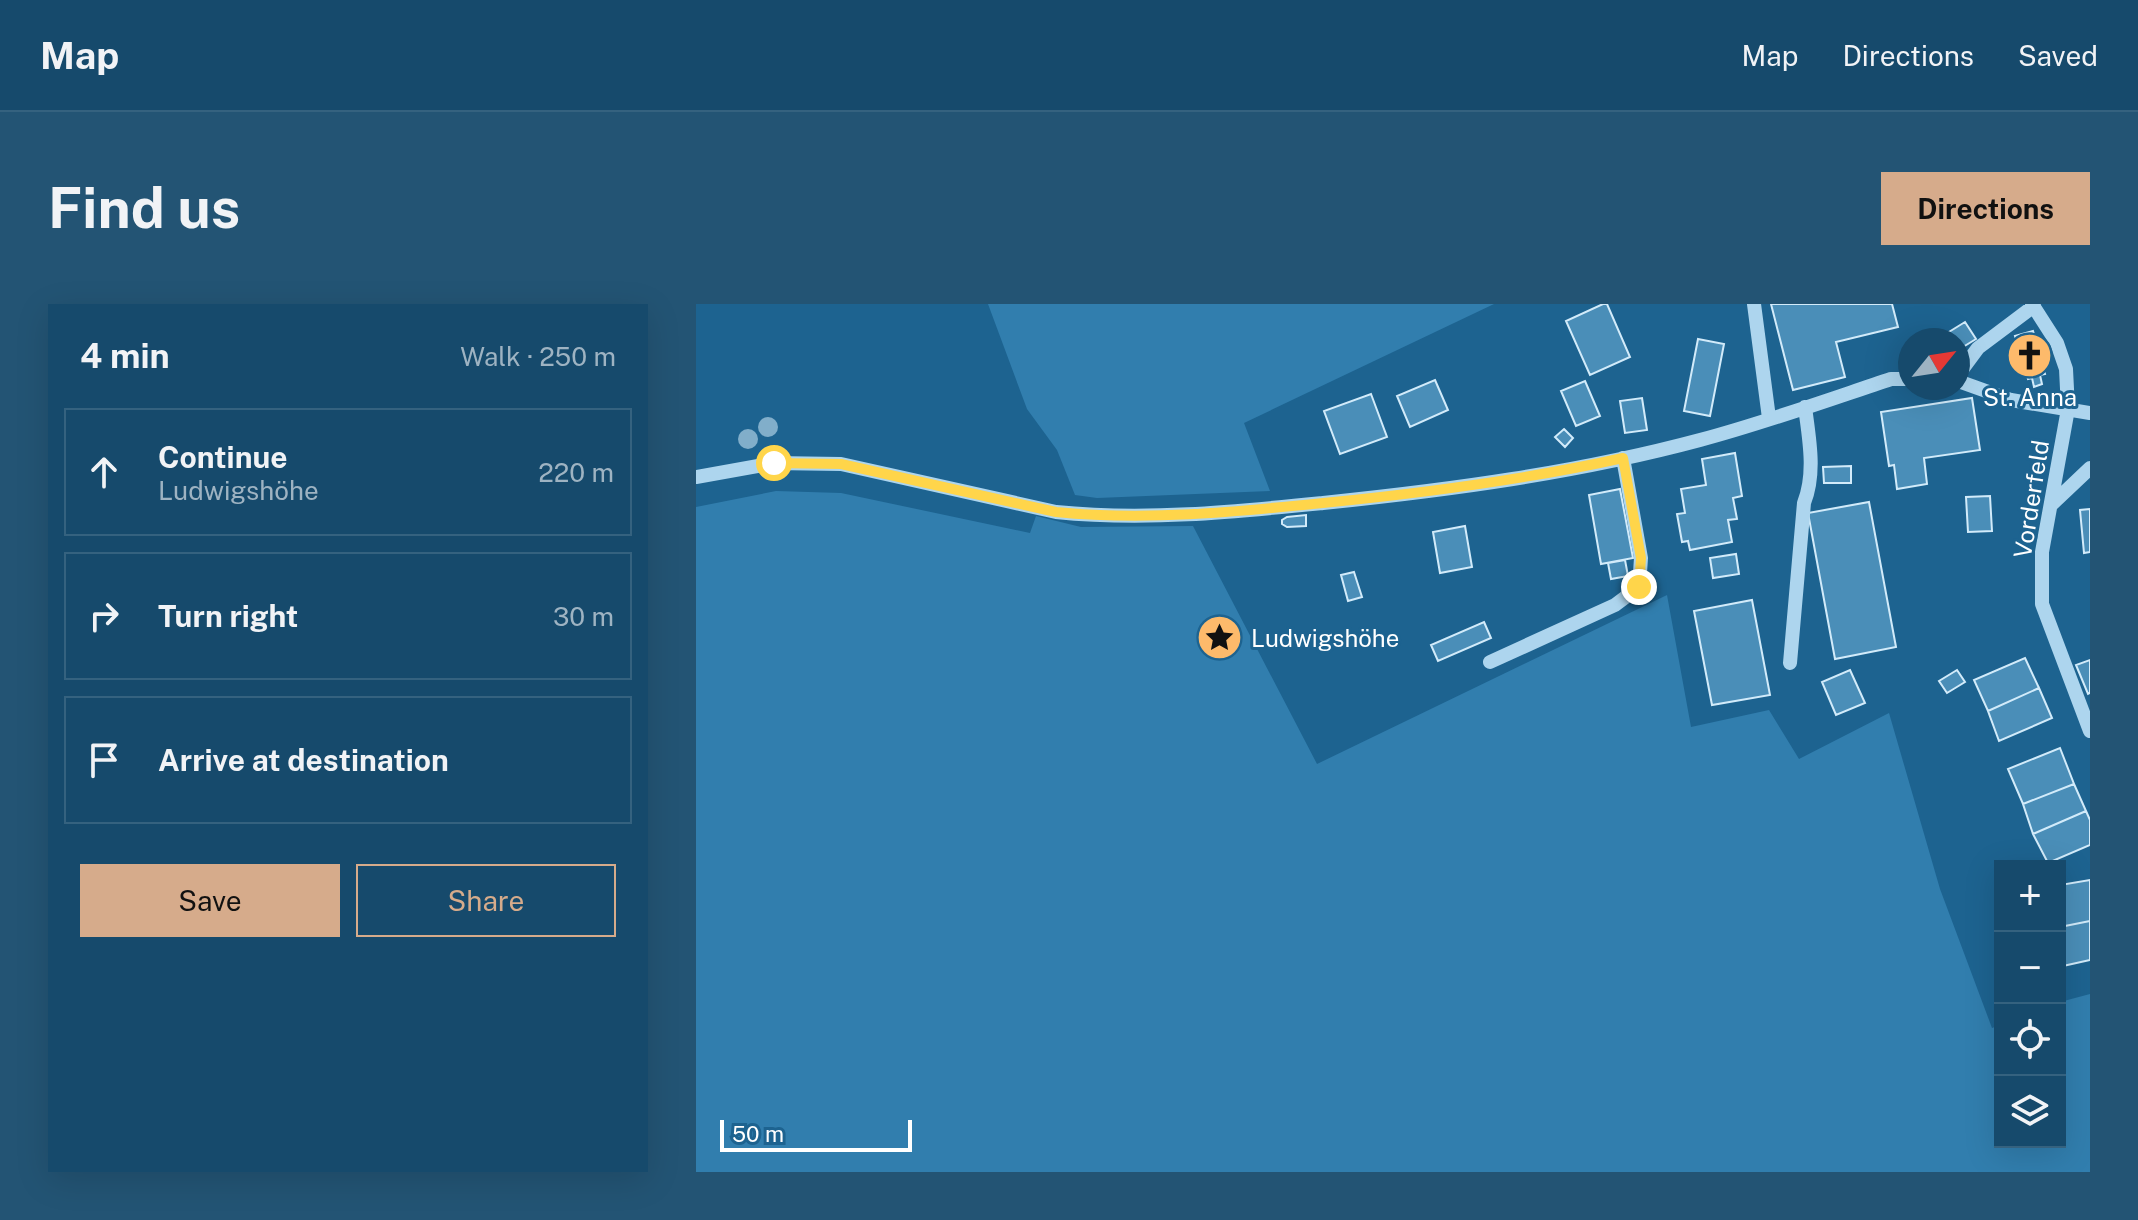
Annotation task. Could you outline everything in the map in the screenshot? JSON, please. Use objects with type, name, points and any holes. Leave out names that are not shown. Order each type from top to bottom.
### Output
[{"type":"street","points":[[1754,304],[1769,418]]},
{"type":"street","points":[[1970,360],[1978,348],[2033,305]]},
{"type":"street","name":"Vorderfeld","points":[[2033,305],[2057,343],[2066,369],[2068,409],[2042,552],[2042,604],[2090,731]]},
{"type":"street","points":[[696,477],[774,463],[841,464],[1056,512],[1090,516],[1189,516],[1414,494],[1577,468],[1701,440],[1898,379]]},
{"type":"street","points":[[1970,383],[2011,400],[2090,413]]},
{"type":"street","points":[[1790,663],[1804,503],[1809,491],[1811,469],[1805,407]]},
{"type":"street","points":[[1490,662],[1615,605],[1639,587],[1641,558],[1623,458]]},
{"type":"street","points":[[2051,505],[2090,468]]},
{"type":"shaded area","points":[[988,304],[1494,304],[1244,423],[1270,491],[1097,498],[1075,495],[1057,450],[1027,409]]},
{"type":"shaded area","points":[[776,491],[841,493],[1030,533],[1036,516],[1081,527],[1193,526],[1317,764],[1667,595],[1691,727],[1769,710],[1799,759],[1889,713],[1940,889],[1994,1027],[1994,1148],[2066,1148],[2066,1000],[2090,994],[2090,1172],[696,1172],[696,507]]},
{"type":"building","points":[[1607,304],[1630,357],[1590,375],[1566,321]]},
{"type":"building","points":[[1771,304],[1892,304],[1898,327],[1836,342],[1845,377],[1793,390]]},
{"type":"building","points":[[1965,322],[1969,328],[1955,328]]},
{"type":"building","name":"St. Anna","points":[[2033,331],[2045,374],[2040,375],[2042,384],[2034,387],[2032,378],[2028,379],[2015,336]]},
{"type":"building","points":[[1698,339],[1724,344],[1710,416],[1684,411]]},
{"type":"building","points":[[1435,380],[1448,410],[1410,427],[1397,396]]},
{"type":"building","points":[[1585,381],[1600,416],[1576,426],[1561,391]]},
{"type":"building","points":[[1371,394],[1387,437],[1340,454],[1324,411]]},
{"type":"building","points":[[1642,398],[1647,430],[1625,433],[1620,401]]},
{"type":"building","points":[[1970,398],[1980,450],[1924,458],[1927,484],[1897,489],[1894,465],[1889,466],[1881,412]]},
{"type":"building","points":[[1564,429],[1573,438],[1565,447],[1555,437]]},
{"type":"building","points":[[1735,453],[1742,496],[1733,498],[1737,519],[1728,520],[1732,542],[1690,550],[1688,541],[1682,542],[1677,514],[1685,513],[1681,489],[1706,485],[1702,459]]},
{"type":"building","points":[[1851,466],[1851,483],[1824,483],[1823,467]]},
{"type":"building","points":[[1620,489],[1633,558],[1601,564],[1589,495]]},
{"type":"building","points":[[1990,496],[1992,531],[1968,532],[1966,497]]},
{"type":"building","points":[[1869,502],[1896,647],[1835,659],[1808,513]]},
{"type":"building","points":[[2090,509],[2090,552],[2084,553],[2080,510]]},
{"type":"building","points":[[1306,515],[1306,526],[1287,527],[1282,524],[1287,517]]},
{"type":"building","points":[[1465,526],[1472,567],[1440,573],[1433,532]]},
{"type":"building","points":[[1736,554],[1739,574],[1713,578],[1710,558]]},
{"type":"building","points":[[1625,560],[1628,576],[1611,579],[1608,563]]},
{"type":"building","points":[[1354,572],[1362,597],[1348,601],[1341,575]]},
{"type":"building","points":[[1752,600],[1770,695],[1712,705],[1694,611]]},
{"type":"building","points":[[1484,622],[1491,638],[1438,661],[1431,645]]},
{"type":"building","points":[[2025,658],[2039,688],[1988,711],[1974,680]]},
{"type":"building","points":[[2090,660],[2090,693],[2088,694],[2076,665]]},
{"type":"building","points":[[1850,670],[1865,703],[1836,715],[1822,682]]},
{"type":"building","points":[[1957,670],[1965,682],[1947,693],[1939,681]]},
{"type":"building","points":[[2039,688],[2052,718],[1999,741],[1988,711]]},
{"type":"building","points":[[2060,748],[2074,784],[2023,804],[2008,769]]},
{"type":"building","points":[[2074,784],[2086,811],[2033,834],[2023,804]]},
{"type":"building","points":[[2086,811],[2090,820],[2090,845],[2055,860],[2046,860],[2033,834]]},
{"type":"building","points":[[2090,880],[2090,921],[2066,926],[2066,884]]},
{"type":"building","points":[[2090,921],[2090,960],[2066,965],[2066,926]]},
{"type":"place","name":"St. Anna","points":[[2030,355]]},
{"type":"place","name":"Ludwigshöhe","points":[[1220,638]]},
{"type":"route","points":[[774,463],[841,464],[1056,512],[1090,516],[1189,516],[1414,494],[1623,458],[1641,558],[1639,587]]}]
